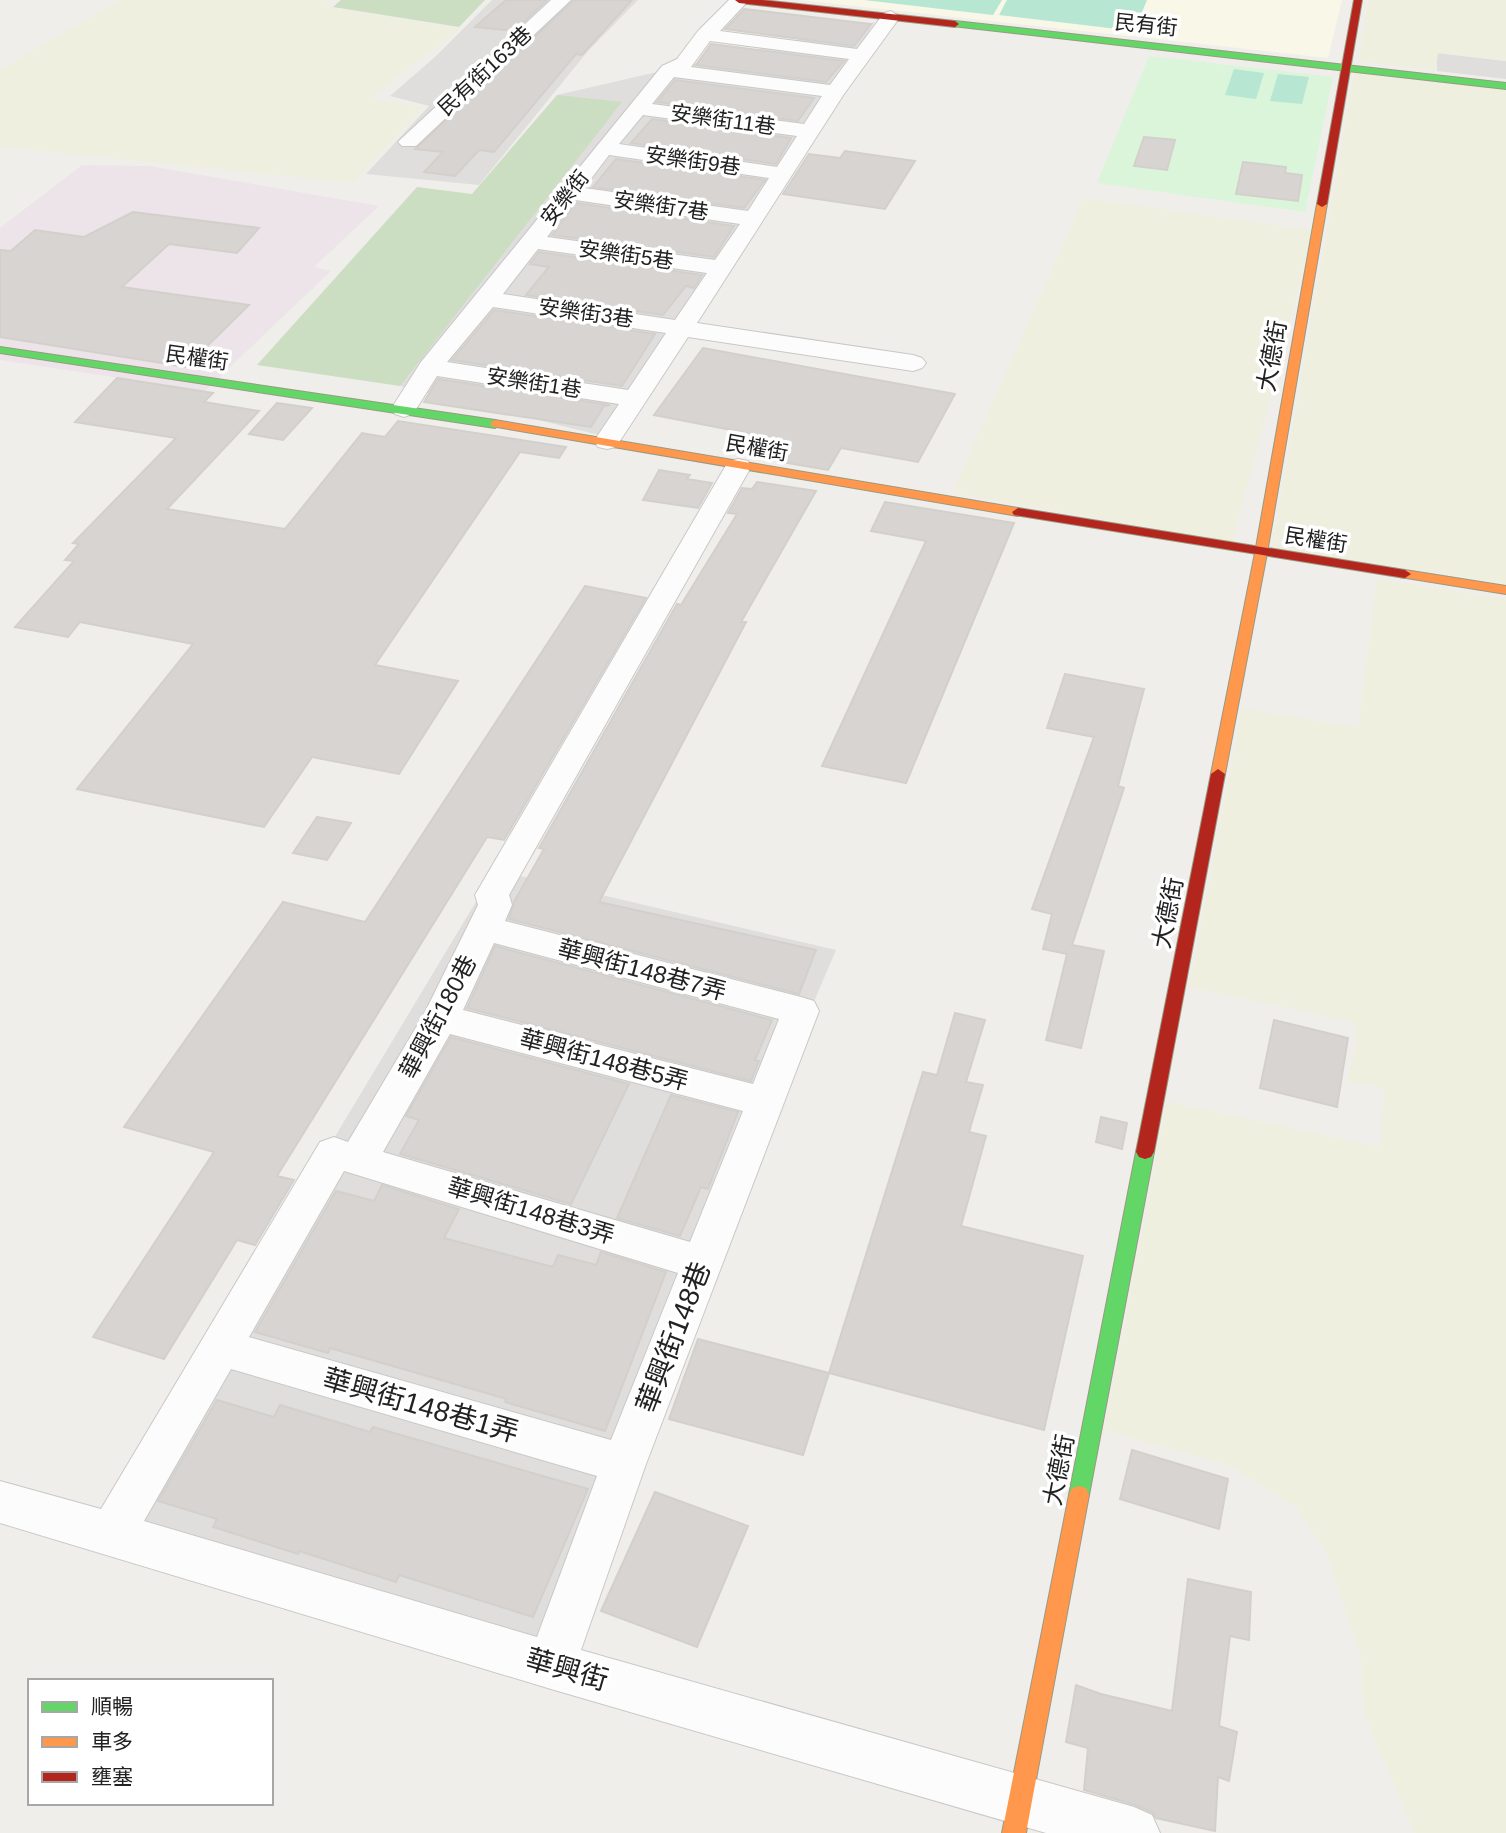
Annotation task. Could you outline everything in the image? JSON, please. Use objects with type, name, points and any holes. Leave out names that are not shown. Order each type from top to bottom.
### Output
[{"type":"street","name":"民有街163巷","points":[[409,142],[562,0]]},
{"type":"street","name":"民有街","points":[[740,0],[1506,86]]},
{"type":"street","name":"安樂街","points":[[404,410],[430,367],[487,299],[604,148],[668,70],[684,63],[705,35],[740,0]]},
{"type":"street","name":"大德街","points":[[1016,1816],[1261,552],[1358,0]]},
{"type":"street","points":[[607,441],[723,268],[835,92],[891,18]]},
{"type":"street","points":[[705,35],[861,55]]},
{"type":"street","points":[[668,70],[835,92]]},
{"type":"street","name":"安樂街11巷","points":[[637,108],[810,131]]},
{"type":"street","name":"安樂街9巷","points":[[604,148],[783,174]]},
{"type":"street","name":"安樂街7巷","points":[[569,193],[754,219]]},
{"type":"street","name":"安樂街5巷","points":[[530,241],[723,268]]},
{"type":"street","name":"安樂街3巷","points":[[487,299],[913,363]]},
{"type":"street","name":"民權街","points":[[0,350],[607,441],[738,467],[1506,590]]},
{"type":"street","name":"安樂街1巷","points":[[430,367],[637,399]]},
{"type":"street","name":"華興街180巷","points":[[358,1160],[441,1018],[495,905],[492,895],[738,467]]},
{"type":"street","name":"華興街148巷7弄","points":[[484,928],[801,1012]]},
{"type":"street","name":"華興街148巷","points":[[551,1665],[624,1464],[801,1012]]},
{"type":"street","name":"華興街148巷5弄","points":[[441,1018],[766,1102]]},
{"type":"street","points":[[111,1533],[334,1153],[358,1160]]},
{"type":"street","name":"華興街148巷3弄","points":[[358,1160],[703,1263]]},
{"type":"street","name":"華興街148巷1弄","points":[[219,1346],[624,1464]]},
{"type":"street","name":"華興街","points":[[0,1502],[551,1665],[1016,1816],[1134,1833]]},
{"type":"shaded area","points":[[492,0],[638,0],[588,51],[479,185],[366,174],[429,106],[390,96],[435,57]]},
{"type":"shaded area","points":[[800,0],[1342,0],[1328,58]]},
{"type":"shaded area","points":[[875,22],[603,436],[400,386],[557,95]]},
{"type":"shaded area","points":[[1437,53],[1506,61],[1506,79],[1437,71]]},
{"type":"shaded area","points":[[82,165],[149,166],[379,206],[314,267],[331,271],[205,391],[0,360],[0,228]]},
{"type":"shaded area","points":[[495,870],[836,950],[540,1644],[109,1513]]},
{"type":"green space","points":[[120,0],[331,0],[323,6],[460,29],[370,98],[424,107],[353,183],[0,147],[0,70]]},
{"type":"green space","points":[[341,0],[485,0],[459,27],[333,7]]},
{"type":"green space","points":[[864,0],[1002,0],[993,15]]},
{"type":"green space","points":[[1007,0],[1147,0],[1134,31],[999,15]]},
{"type":"green space","points":[[1368,0],[1506,0],[1506,61],[1438,53],[1436,70],[1359,62]]},
{"type":"green space","points":[[1149,56],[1333,77],[1305,212],[1097,183]]},
{"type":"green space","points":[[1234,69],[1264,73],[1256,99],[1225,95]]},
{"type":"green space","points":[[1354,73],[1506,90],[1506,584],[1272,547]]},
{"type":"green space","points":[[1278,74],[1309,77],[1302,104],[1270,101]]},
{"type":"green space","points":[[557,95],[622,102],[400,386],[257,365],[417,187],[472,194]]},
{"type":"green space","points":[[1084,198],[1313,230],[1233,542],[952,493]]},
{"type":"green space","points":[[1377,579],[1506,599],[1506,1833],[1415,1833],[1363,1712],[1361,1659],[1325,1548],[1295,1507],[1231,1466],[1104,1430],[1167,1101],[1380,1147],[1384,1089],[1347,1081],[1356,1043],[1353,1022],[1189,987],[1242,708],[1358,728]]},
{"type":"building","points":[[506,0],[547,0],[514,31],[475,27]]},
{"type":"building","points":[[574,0],[632,0],[582,55],[576,54],[494,152],[479,150],[455,176],[424,172],[443,152],[415,149]]},
{"type":"building","points":[[744,9],[871,24],[854,46],[725,29]]},
{"type":"building","points":[[711,44],[844,61],[826,82],[696,65]]},
{"type":"building","points":[[675,80],[814,98],[798,121],[657,102]]},
{"type":"building","points":[[652,119],[791,138],[776,164],[631,143]]},
{"type":"building","points":[[1144,137],[1175,140],[1167,170],[1134,166]]},
{"type":"building","points":[[845,151],[915,161],[885,209],[783,194],[809,154],[840,158]]},
{"type":"building","points":[[616,159],[765,180],[744,208],[593,187]]},
{"type":"building","points":[[1243,162],[1286,167],[1285,173],[1302,175],[1298,201],[1236,194]]},
{"type":"building","points":[[576,203],[734,226],[714,257],[552,235]]},
{"type":"building","points":[[133,212],[259,228],[237,253],[169,244],[122,287],[249,305],[186,367],[0,337],[0,250],[11,251],[35,230],[84,237]]},
{"type":"building","points":[[539,252],[702,275],[694,288],[686,286],[663,315],[526,295],[549,267],[530,264]]},
{"type":"building","points":[[494,310],[655,334],[622,386],[452,360]]},
{"type":"building","points":[[703,348],[955,394],[918,462],[841,448],[828,470],[770,460],[783,440],[654,415]]},
{"type":"building","points":[[117,378],[213,393],[204,402],[259,411],[167,509],[285,529],[362,433],[385,437],[398,421],[566,447],[559,458],[520,452],[375,665],[458,681],[399,774],[312,757],[264,827],[77,789],[193,644],[80,622],[68,637],[15,627],[74,561],[65,560],[79,544],[73,543],[176,438],[75,422]]},
{"type":"building","points":[[438,379],[610,405],[604,406],[591,427],[424,402]]},
{"type":"building","points":[[277,403],[312,408],[283,440],[249,434]]},
{"type":"building","points":[[659,470],[690,475],[687,479],[712,483],[698,508],[643,500]]},
{"type":"building","points":[[757,482],[816,491],[741,622],[746,622],[599,902],[816,950],[799,994],[509,919],[514,902],[544,849],[539,848],[677,604],[681,605],[737,514],[728,513],[742,488],[752,489]]},
{"type":"building","points":[[885,502],[1014,523],[906,783],[822,766],[926,541],[871,531]]},
{"type":"building","points":[[585,586],[646,598],[504,840],[487,837],[277,1176],[294,1180],[255,1245],[237,1240],[164,1359],[93,1337],[214,1152],[124,1127],[283,902],[365,922]]},
{"type":"building","points":[[1065,674],[1144,689],[1118,786],[1124,788],[1072,945],[1104,951],[1081,1048],[1046,1040],[1067,954],[1043,949],[1052,914],[1032,909],[1094,737],[1047,728]]},
{"type":"building","points":[[317,817],[351,823],[327,860],[293,853]]},
{"type":"building","points":[[495,946],[772,1020],[755,1060],[759,1061],[751,1081],[467,1008]]},
{"type":"building","points":[[955,1013],[985,1020],[966,1082],[983,1085],[969,1132],[986,1136],[961,1226],[1083,1256],[1044,1430],[829,1373],[923,1072],[937,1075]]},
{"type":"building","points":[[1274,1020],[1348,1038],[1337,1107],[1260,1088]]},
{"type":"building","points":[[451,1037],[629,1084],[571,1204],[400,1154],[419,1120],[406,1116]]},
{"type":"building","points":[[671,1095],[738,1112],[708,1189],[701,1187],[680,1236],[617,1218]]},
{"type":"building","points":[[1101,1117],[1127,1123],[1122,1149],[1096,1142]]},
{"type":"building","points":[[382,1185],[459,1209],[444,1238],[553,1267],[558,1255],[596,1265],[601,1252],[666,1272],[605,1431],[505,1402],[507,1399],[330,1348],[328,1353],[255,1332],[336,1191],[374,1201]]},
{"type":"building","points":[[698,1339],[829,1373],[803,1455],[669,1419]]},
{"type":"building","points":[[217,1400],[274,1417],[280,1405],[370,1432],[373,1427],[588,1489],[533,1617],[399,1575],[396,1582],[299,1551],[298,1554],[213,1527],[217,1519],[158,1501]]},
{"type":"building","points":[[1132,1450],[1228,1479],[1219,1529],[1120,1499]]},
{"type":"building","points":[[655,1492],[748,1526],[697,1647],[601,1611]]},
{"type":"building","points":[[1188,1579],[1251,1592],[1249,1640],[1230,1636],[1219,1726],[1237,1732],[1229,1781],[1218,1777],[1215,1831],[1156,1818],[1153,1813],[1135,1805],[1084,1790],[1088,1748],[1066,1742],[1076,1685],[1101,1694],[1172,1711]]},
{"type":"traffic: fast","points":[[955,24],[1506,86]]},
{"type":"traffic: fast","points":[[0,350],[495,424]]},
{"type":"traffic: fast","points":[[1079,1495],[1145,1152]]},
{"type":"traffic: slow","points":[[1218,774],[1261,553],[1322,204]]},
{"type":"traffic: slow","points":[[495,424],[1018,512]]},
{"type":"traffic: slow","points":[[1405,574],[1506,590]]},
{"type":"traffic: slow","points":[[1014,1833],[1079,1495]]},
{"type":"traffic: jam","points":[[739,0],[955,24]]},
{"type":"traffic: jam","points":[[1322,204],[1358,0]]},
{"type":"traffic: jam","points":[[1018,512],[1405,574]]},
{"type":"traffic: jam","points":[[1145,1152],[1218,774]]}]
